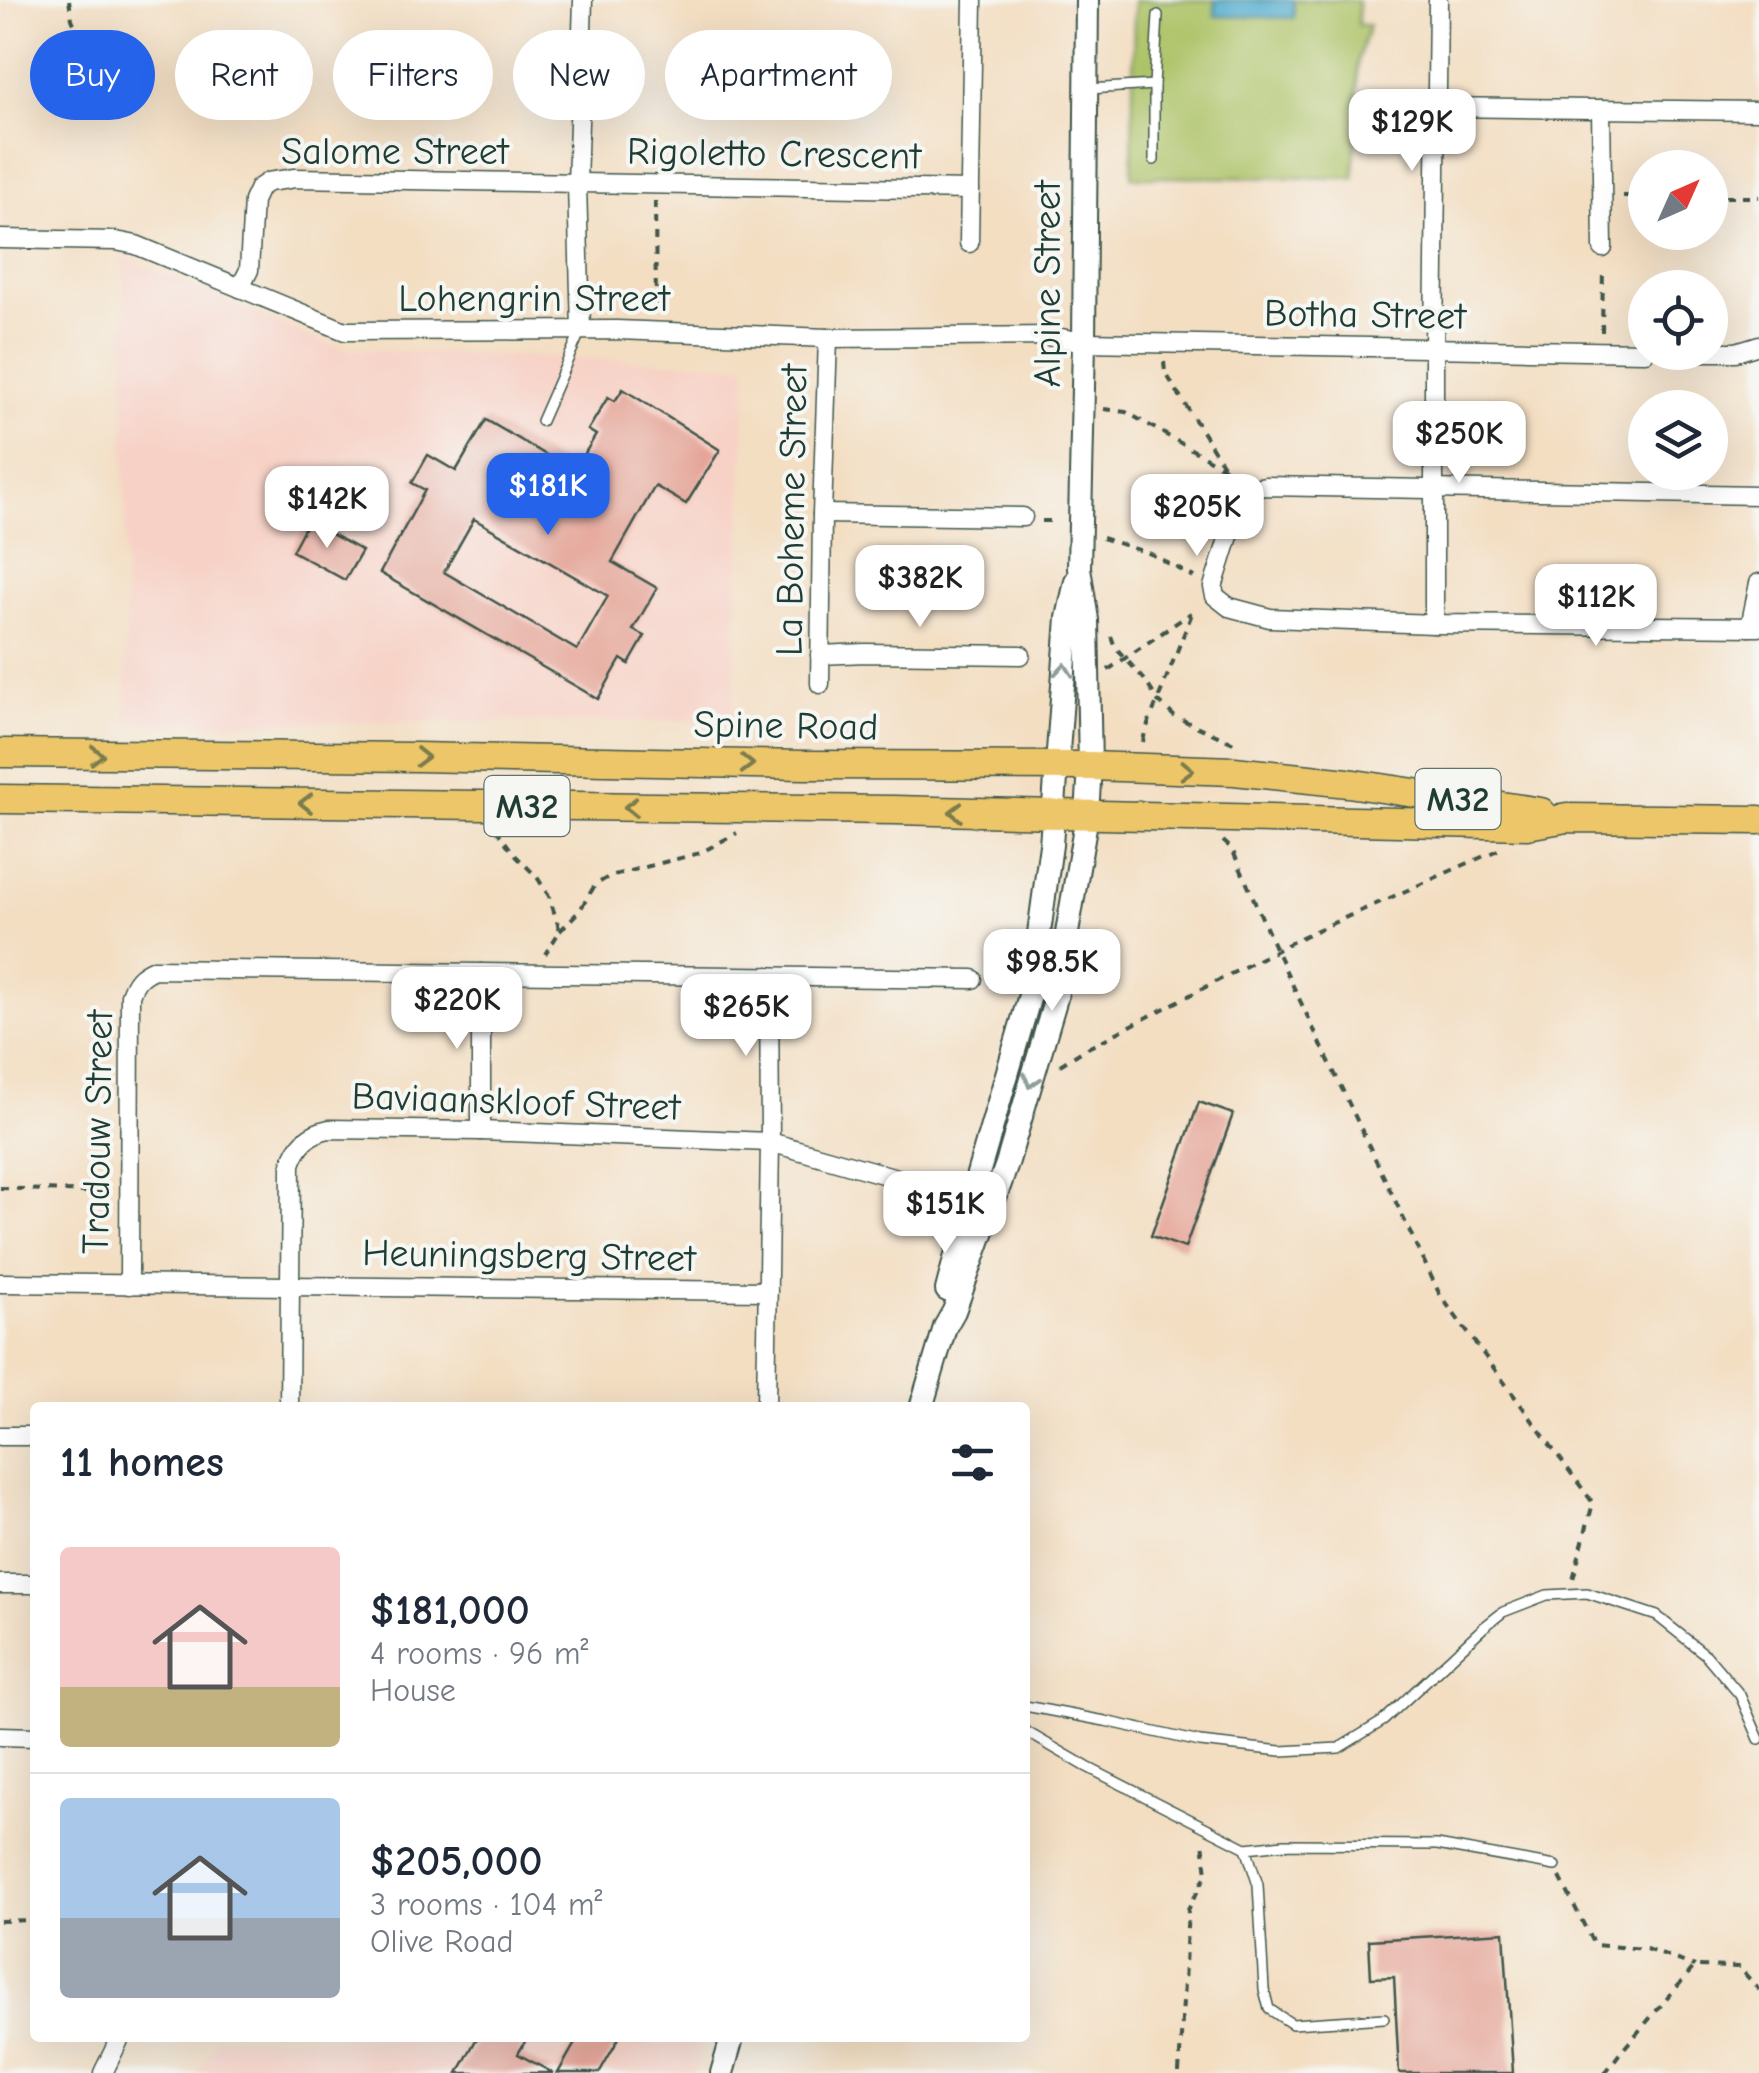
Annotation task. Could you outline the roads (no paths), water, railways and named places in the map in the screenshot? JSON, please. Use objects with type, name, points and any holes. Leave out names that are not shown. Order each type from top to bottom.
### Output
[{"type":"main road","name":"Spine Road","points":[[0,753],[1090,766],[1275,775],[1527,808],[1567,818]]},
{"type":"main road","name":"Spine Road","points":[[0,800],[1053,814],[1527,826],[1567,818],[1759,820]]},
{"type":"street","points":[[581,330],[577,184],[582,0]]},
{"type":"street","name":"Rigoletto Crescent","points":[[969,243],[972,0]]},
{"type":"street","name":"Alpine Street","points":[[981,1202],[1007,1164],[1056,998],[1087,815],[1090,766],[1086,620],[1079,568],[1087,0]]},
{"type":"street","points":[[1434,624],[1438,0]]},
{"type":"street","points":[[1437,106],[1759,112]]},
{"type":"street","points":[[1601,109],[1603,248]]},
{"type":"street","name":"Salome Street","points":[[240,288],[249,270],[253,201],[258,188],[268,182],[295,178],[577,184]]},
{"type":"street","name":"Rigoletto Crescent","points":[[577,184],[970,190]]},
{"type":"street","name":"Lohengrin Street","points":[[0,240],[126,242],[345,330],[581,330],[828,338],[1050,336],[1084,342]]},
{"type":"street","name":"La Boheme Street","points":[[820,684],[828,338]]},
{"type":"street","name":"Botha Street","points":[[1084,342],[1628,352]]},
{"type":"street","points":[[1728,352],[1759,345]]},
{"type":"street","points":[[1759,495],[1265,486],[1249,489],[1240,501],[1214,591],[1229,606],[1270,618],[1755,627],[1759,583]]},
{"type":"street","points":[[822,514],[1022,516]]},
{"type":"street","name":"Alpine Street","points":[[981,1202],[1032,992],[1053,814],[1068,618],[1079,568]]},
{"type":"street","points":[[820,655],[1020,655]]},
{"type":"street","name":"Tradouw Street","points":[[129,1285],[130,995],[142,974],[154,969],[982,978]]},
{"type":"street","points":[[480,1131],[481,973]]},
{"type":"street","points":[[766,1402],[769,976]]},
{"type":"street","name":"Baviaanskloof Street","points":[[289,1402],[291,1164],[295,1152],[318,1131],[480,1131],[770,1142],[981,1202]]},
{"type":"street","points":[[923,1402],[945,1326],[943,1307],[981,1202]]},
{"type":"street","name":"Heuningsberg Street","points":[[0,1283],[768,1291]]},
{"type":"street","points":[[0,1436],[30,1436]]},
{"type":"street","points":[[0,1584],[30,1584]]},
{"type":"street","points":[[0,1736],[30,1737]]},
{"type":"street","points":[[103,2073],[118,2042]]},
{"type":"street","points":[[722,2073],[731,2042]]},
{"type":"lane","points":[[1154,160],[1158,15]]},
{"type":"lane","points":[[1086,89],[1154,85]]},
{"type":"lane","points":[[540,420],[581,330]]},
{"type":"lane","points":[[1030,1707],[1200,1742],[1281,1751],[1340,1748],[1383,1721],[1503,1612],[1546,1595],[1570,1592],[1588,1593],[1638,1608],[1676,1629],[1726,1677],[1740,1696],[1759,1739]]},
{"type":"lane","points":[[1030,1734],[1246,1848],[1301,1844],[1437,1846],[1554,1866]]},
{"type":"lane","points":[[1246,1848],[1258,1885],[1268,2009],[1292,2024],[1384,2018]]},
{"type":"water","points":[[1215,0],[1294,0],[1294,18],[1215,16]]}]
